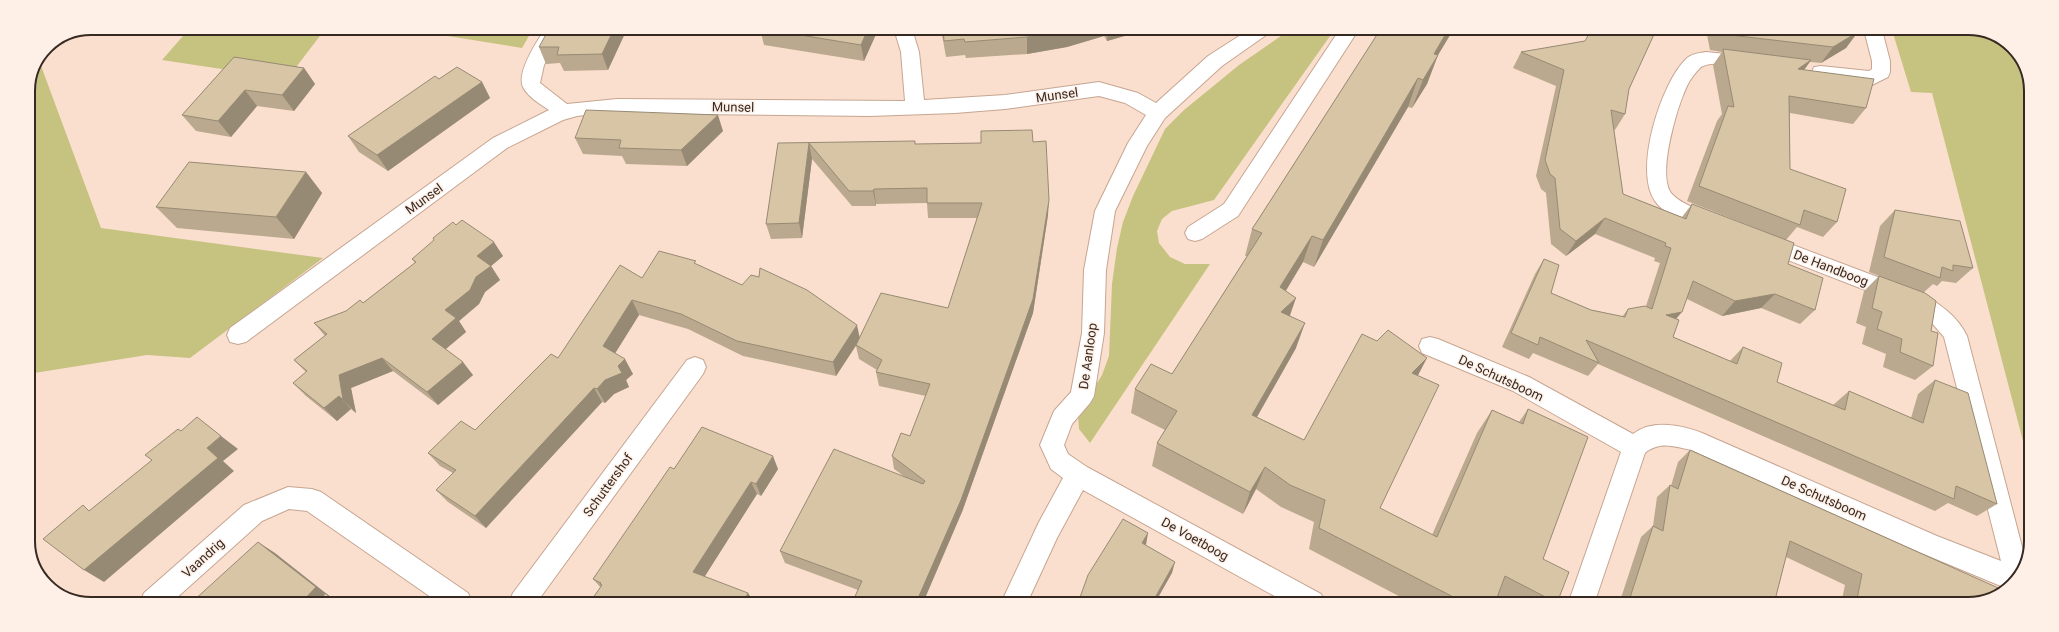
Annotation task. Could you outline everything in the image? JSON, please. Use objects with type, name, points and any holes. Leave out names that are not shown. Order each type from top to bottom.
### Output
[{"type":"street","points":[[550,35],[530,75],[530,84],[534,89],[564,112]]},
{"type":"street","points":[[905,35],[910,52],[915,108]]},
{"type":"street","points":[[1158,113],[1215,61],[1255,35]]},
{"type":"street","points":[[1195,234],[1231,210],[1347,35]]},
{"type":"street","points":[[1804,70],[1872,78],[1881,72],[1881,61],[1874,35]]},
{"type":"street","name":"De Handboog","points":[[1765,64],[1718,58],[1703,58],[1693,62],[1670,100],[1662,130],[1658,155],[1658,180],[1661,196],[1676,207],[1917,301],[1938,314],[1949,324],[1956,336],[2016,571]]},
{"type":"street","name":"Munsel","points":[[238,336],[500,143],[528,127],[564,112],[584,108],[616,106],[870,109],[915,108],[1005,102],[1099,89],[1131,98],[1158,113]]},
{"type":"street","name":"De Aanloop","points":[[1078,475],[1059,461],[1052,445],[1062,418],[1082,396],[1093,333],[1095,270],[1105,211],[1138,143],[1158,113]]},
{"type":"street","name":"De Schutsboom","points":[[1430,346],[1521,384],[1635,448],[1647,437],[1670,435],[1694,440],[1928,544],[2011,578]]},
{"type":"street","name":"Schuttershof","points":[[526,597],[695,367]]},
{"type":"street","points":[[1583,597],[1635,448]]},
{"type":"street","points":[[1017,597],[1048,530],[1078,475]]},
{"type":"street","name":"De Voetboog","points":[[1078,475],[1301,597]]},
{"type":"street","name":"Vaandrig","points":[[159,597],[253,513],[288,498],[312,500],[452,597]]},
{"type":"shaded area","points":[[184,35],[321,35],[287,79],[162,60]]},
{"type":"shaded area","points":[[441,35],[530,35],[522,48]]},
{"type":"shaded area","points":[[1282,35],[1331,35],[1214,200],[1172,211],[1162,219],[1157,231],[1159,243],[1170,257],[1185,264],[1210,264],[1090,443],[1079,429],[1078,415],[1102,375],[1109,356],[1112,284],[1117,248],[1123,222],[1133,196],[1165,129],[1184,110],[1239,65]]},
{"type":"shaded area","points":[[1894,35],[1975,35],[1989,39],[2008,51],[2021,73],[2024,88],[2024,445],[1932,93],[1911,92]]},
{"type":"shaded area","points":[[41,66],[101,228],[323,258],[190,358],[147,355],[35,373],[35,91],[36,80]]},
{"type":"building","points":[[546,35],[611,35],[602,54],[557,55],[559,47],[539,47]]},
{"type":"building","points":[[800,35],[865,35],[861,45]]},
{"type":"building","points":[[944,35],[1038,35],[965,42],[964,39],[944,41]]},
{"type":"building","points":[[1377,35],[1445,35],[1434,54],[1438,55],[1423,80],[1418,78],[1323,240],[1312,236],[1280,287],[1296,298],[1281,312],[1305,323],[1252,415],[1304,440],[1362,334],[1377,341],[1388,330],[1427,358],[1412,373],[1439,385],[1380,508],[1437,537],[1492,410],[1523,424],[1528,409],[1588,437],[1543,559],[1569,572],[1559,597],[1545,597],[1505,576],[1497,597],[1453,597],[1319,528],[1325,500],[1290,485],[1265,467],[1250,492],[1157,443],[1177,411],[1135,389],[1151,364],[1172,374],[1262,233],[1252,229]]},
{"type":"building","points":[[1588,35],[1654,35],[1629,89],[1625,114],[1611,110],[1623,194],[1686,219],[1692,204],[1794,243],[1788,264],[1823,278],[1815,310],[1775,294],[1735,301],[1693,281],[1682,312],[1666,315],[1679,320],[1673,337],[1737,364],[1743,347],[1782,363],[1777,382],[1845,410],[1849,391],[1923,423],[1935,380],[1968,393],[1997,504],[1956,486],[1954,499],[1586,340],[1599,363],[1540,337],[1538,345],[1511,333],[1544,259],[1559,265],[1551,293],[1591,310],[1625,317],[1628,309],[1645,306],[1652,309],[1671,248],[1665,246],[1666,243],[1605,218],[1576,241],[1560,229],[1555,178],[1550,174],[1545,160],[1564,70],[1521,52],[1585,41]]},
{"type":"building","points":[[1730,35],[1853,35],[1833,47]]},
{"type":"building","points":[[1723,49],[1811,60],[1798,69],[1874,79],[1866,108],[1789,96],[1790,169],[1846,189],[1837,222],[1804,210],[1800,225],[1699,186],[1728,106],[1734,107]]},
{"type":"building","points":[[234,57],[304,68],[282,95],[245,90],[218,121],[182,115]]},
{"type":"building","points":[[457,67],[482,82],[377,155],[348,136],[435,76],[439,79]]},
{"type":"building","points":[[586,110],[718,115],[681,150],[619,148],[621,140],[575,138]]},
{"type":"building","points":[[1032,130],[1033,142],[1046,141],[1049,200],[1033,299],[961,500],[919,597],[855,597],[862,581],[780,551],[834,449],[923,484],[925,481],[892,456],[901,433],[910,436],[930,384],[876,372],[882,360],[856,345],[881,293],[948,308],[982,203],[927,203],[927,188],[849,191],[809,143],[799,223],[766,224],[778,143],[915,141],[915,144],[981,143],[981,131]]},
{"type":"building","points":[[189,162],[306,172],[276,217],[156,207]]},
{"type":"building","points":[[1895,210],[1960,221],[1973,268],[1953,265],[1953,271],[1942,267],[1940,278],[1884,257]]},
{"type":"building","points":[[462,220],[494,242],[477,256],[491,266],[476,277],[470,290],[445,310],[456,318],[432,339],[463,362],[427,392],[382,358],[339,375],[343,400],[339,396],[324,408],[293,383],[307,371],[294,360],[327,334],[314,323],[346,311],[360,300],[363,303],[416,262],[412,259],[434,240],[433,238],[453,222],[456,225]]},
{"type":"building","points":[[659,251],[696,261],[694,263],[742,285],[751,275],[759,277],[760,268],[807,290],[857,325],[833,362],[737,341],[681,314],[632,300],[603,346],[625,359],[618,366],[622,373],[605,380],[597,389],[594,388],[475,516],[436,490],[456,470],[428,453],[461,421],[475,430],[551,354],[558,358],[620,265],[642,278]]},
{"type":"building","points":[[1879,276],[1925,293],[1936,301],[1931,331],[1938,333],[1933,366],[1900,352],[1902,339],[1877,329],[1882,312],[1872,308]]},
{"type":"building","points":[[197,417],[221,436],[207,448],[218,458],[84,570],[43,539],[83,505],[89,511],[152,460],[145,455],[178,429],[181,431]]},
{"type":"building","points":[[702,427],[773,456],[756,484],[751,482],[693,572],[748,593],[746,597],[594,597],[602,585],[593,579],[670,467],[674,469]]},
{"type":"building","points":[[1690,450],[1998,588],[1986,594],[1968,597],[1857,597],[1862,574],[1790,541],[1776,597],[1630,597],[1653,526],[1663,531],[1670,485],[1678,489]]},
{"type":"building","points":[[1123,519],[1148,533],[1142,543],[1175,562],[1155,597],[1080,597],[1088,575]]},
{"type":"building","points":[[258,542],[316,587],[307,597],[198,597]]},
{"type":"building","points":[[325,593],[330,597],[323,597]]}]
